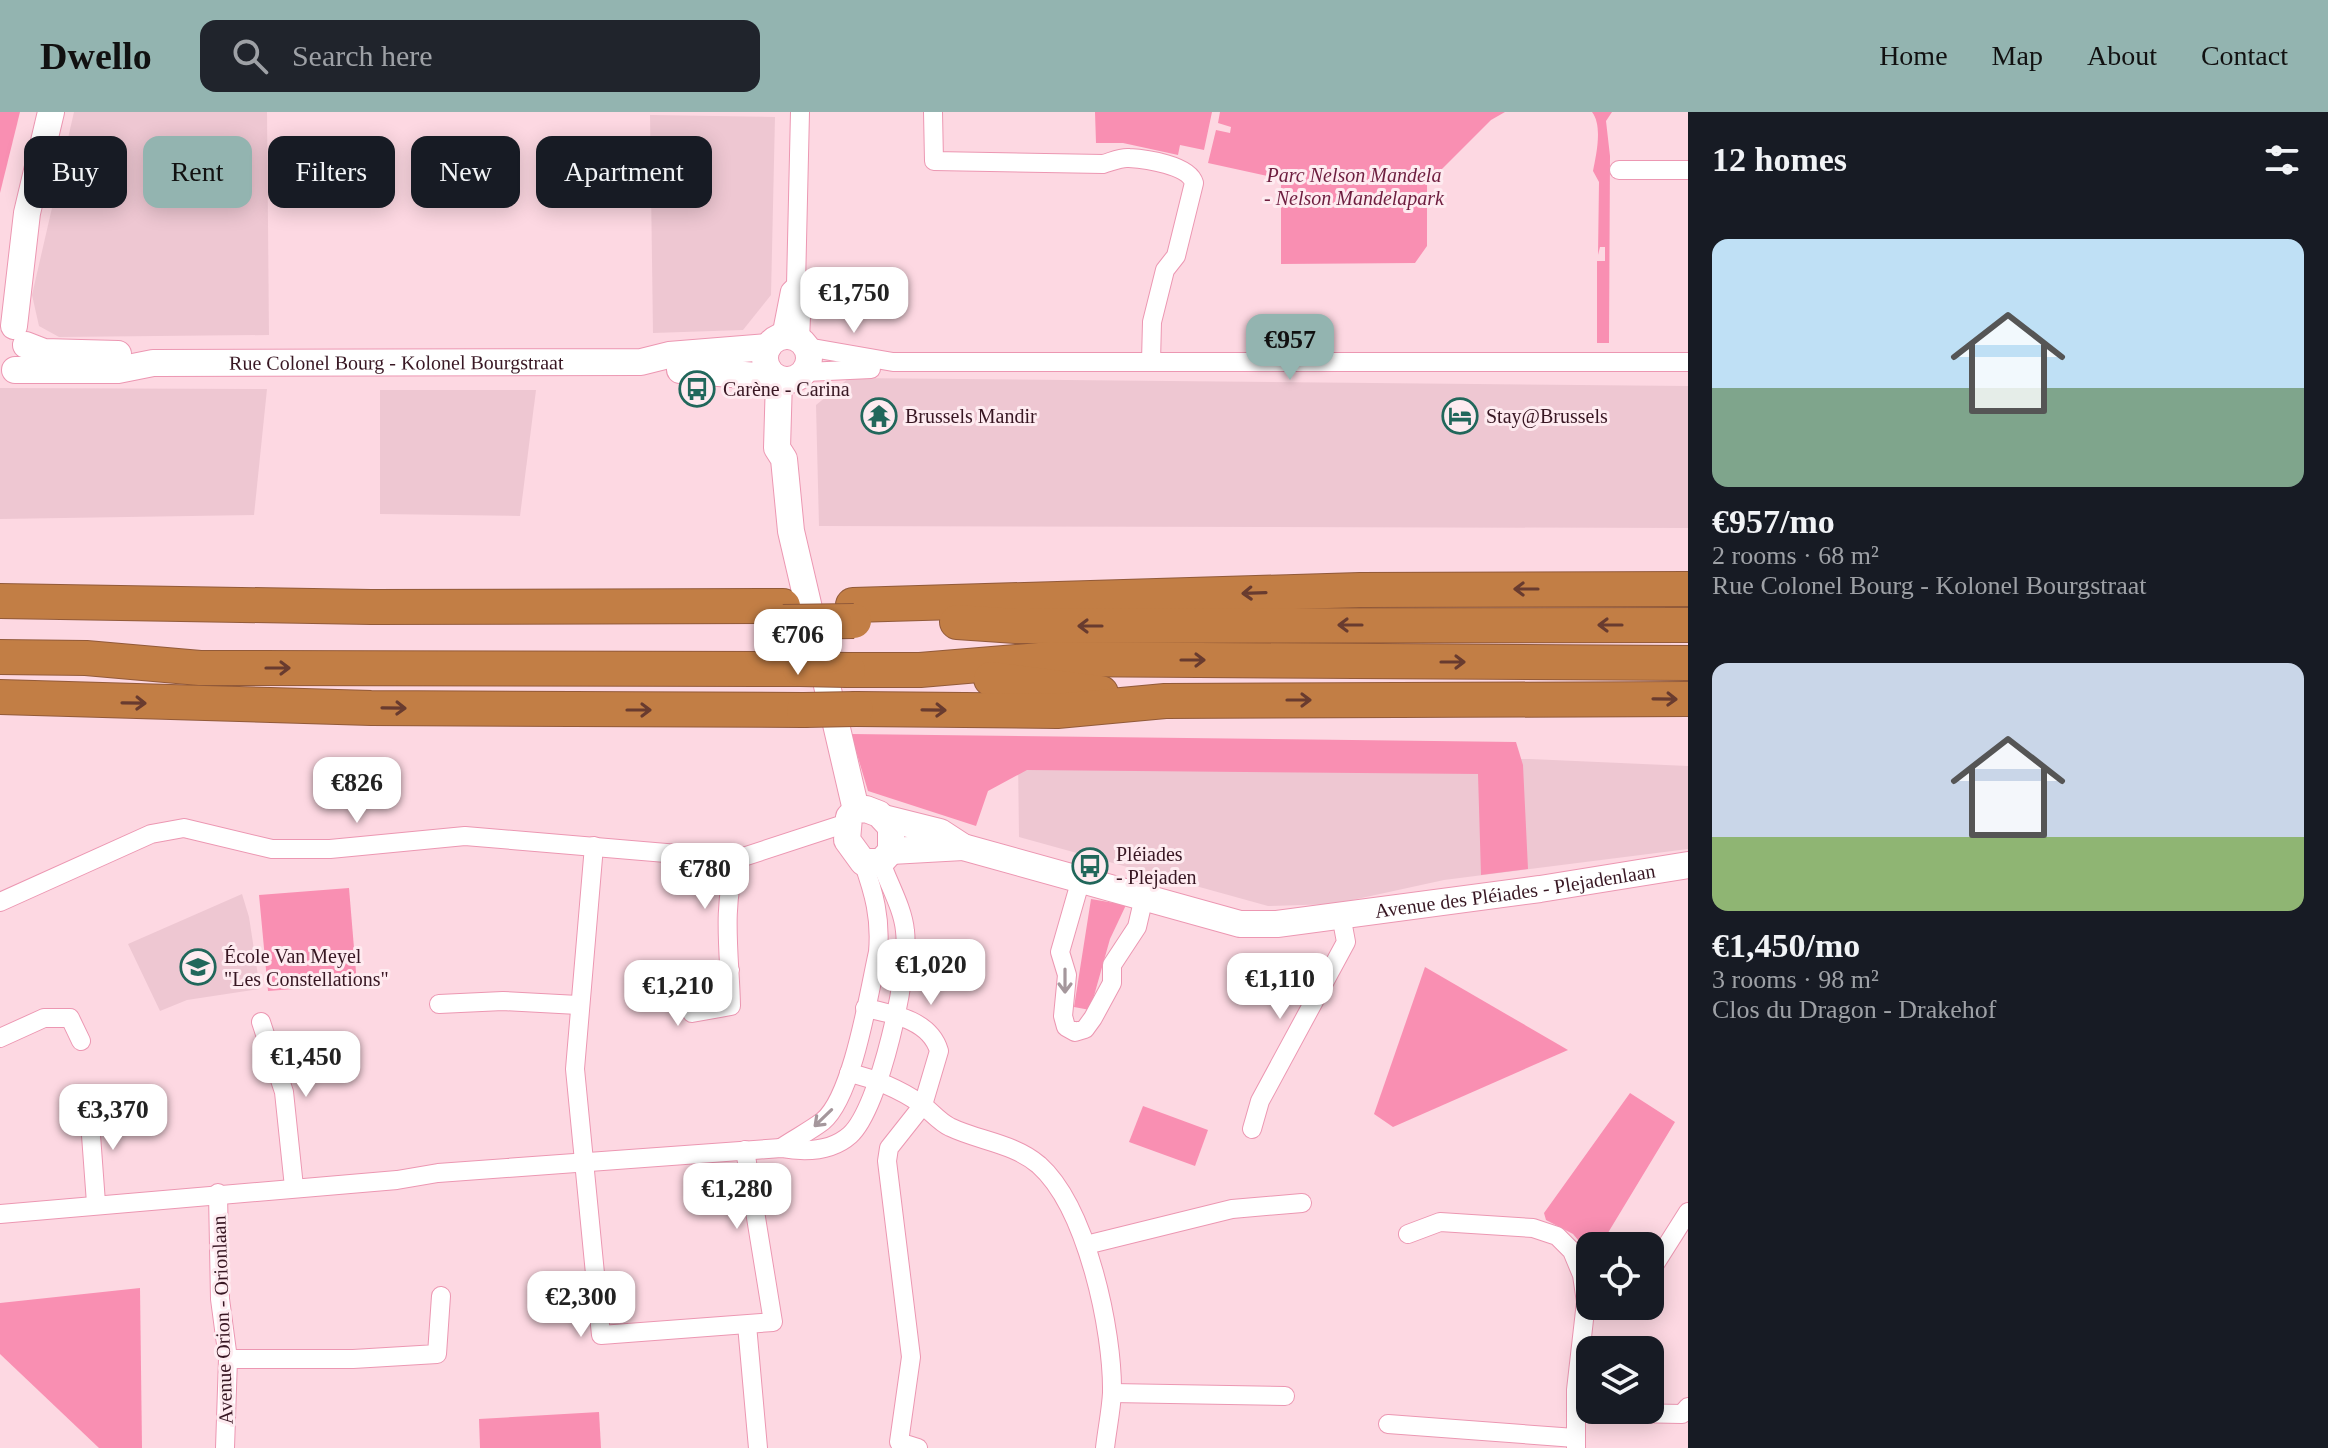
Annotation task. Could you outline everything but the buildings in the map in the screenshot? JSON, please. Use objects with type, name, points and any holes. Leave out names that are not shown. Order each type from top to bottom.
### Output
[{"type":"highway","points":[[0,623],[428,622],[854,613],[1360,590],[1688,589]]},
{"type":"highway","points":[[0,601],[783,614]]},
{"type":"highway","points":[[428,622],[524,608]]},
{"type":"highway","points":[[854,613],[1016,626],[1688,625]]},
{"type":"highway","points":[[0,657],[86,658],[200,668],[920,670],[1051,659],[1688,663]]},
{"type":"highway","points":[[0,695],[200,668]]},
{"type":"highway","points":[[920,670],[1165,701]]},
{"type":"highway","points":[[0,695],[371,708],[1057,711],[1165,701],[1688,699]]},
{"type":"street","points":[[11,348],[27,213],[51,112]]},
{"type":"street","points":[[0,1214],[96,1203],[583,1162],[781,1148],[803,1152],[829,1147],[850,1135],[865,1116],[879,1080],[907,954],[905,926],[878,858],[847,840],[851,816],[791,531],[784,459],[777,448],[788,359],[802,293],[796,285],[800,112]]},
{"type":"street","points":[[933,112],[934,161],[1103,164],[1127,157],[1184,170],[1192,176],[1194,183],[1176,256],[1165,270],[1152,322],[1151,361]]},
{"type":"street","points":[[1619,170],[1688,170]]},
{"type":"street","points":[[0,282],[27,213]]},
{"type":"street","name":"Rue Colonel Bourg - Kolonel Bourgstraat","points":[[11,348],[117,354],[153,363],[641,362],[668,369],[757,376],[788,359],[871,369],[893,362],[1688,362]]},
{"type":"street","points":[[0,902],[151,834],[184,828],[272,849],[330,849],[465,836],[737,859],[866,809],[884,818],[893,836],[878,858],[880,931],[849,1073],[841,1098],[824,1120],[781,1148]]},
{"type":"street","name":"Avenue des Pléiades - Plejadenlaan","points":[[884,818],[940,832],[963,847],[1240,924],[1277,924],[1688,865]]},
{"type":"street","points":[[594,846],[578,1005],[575,1069],[601,1335],[773,1322],[745,1150]]},
{"type":"street","name":"Avenue des Pléiades - Plejadenlaan","points":[[878,858],[963,847]]},
{"type":"street","points":[[730,970],[726,907],[737,859]]},
{"type":"street","points":[[1081,879],[1060,952],[1067,975],[1063,1016],[1066,1027],[1075,1032],[1085,1029],[1112,983],[1112,965],[1137,927],[1144,897]]},
{"type":"street","points":[[1252,1129],[1260,1101],[1346,942],[1341,915]]},
{"type":"street","points":[[439,1004],[503,1001],[578,1005]]},
{"type":"street","points":[[865,1008],[894,1014],[925,1028],[939,1051],[936,1071],[923,1105],[889,1148],[887,1161],[911,1357],[899,1442],[918,1448]]},
{"type":"street","points":[[0,1038],[44,1018],[70,1018],[81,1041]]},
{"type":"street","points":[[261,1022],[284,1092],[294,1187]]},
{"type":"street","points":[[849,1073],[879,1080],[923,1105],[948,1126],[1009,1147],[1038,1165],[1063,1193],[1086,1245],[1105,1325],[1112,1393],[1105,1448]]},
{"type":"street","points":[[96,1094],[89,1108],[96,1203]]},
{"type":"street","name":"Avenue Orion - Orionlaan","points":[[218,1193],[220,1299],[228,1359],[225,1448]]},
{"type":"street","points":[[1086,1245],[1232,1209],[1302,1203]]},
{"type":"street","points":[[1664,1250],[1688,1212]]},
{"type":"street","points":[[1408,1234],[1440,1222],[1533,1228],[1557,1236],[1572,1251],[1576,1261]]},
{"type":"street","points":[[228,1359],[353,1359],[437,1354],[441,1296]]},
{"type":"street","points":[[747,1325],[758,1448]]},
{"type":"street","points":[[1112,1393],[1285,1396]]},
{"type":"street","points":[[1664,1414],[1682,1414],[1688,1407]]},
{"type":"street","points":[[1388,1424],[1576,1443]]},
{"type":"shaded area","points":[[74,112],[267,112],[269,335],[59,337],[39,326],[32,295],[52,208],[127,208],[127,136],[68,136]]},
{"type":"shaded area","points":[[650,115],[775,117],[771,295],[743,330],[653,333],[651,208],[712,208],[712,136],[650,136]]},
{"type":"shaded area","points":[[849,378],[1688,386],[1688,528],[819,526],[816,405]]},
{"type":"shaded area","points":[[0,388],[267,389],[254,515],[0,519]]},
{"type":"shaded area","points":[[380,390],[536,390],[520,516],[380,514]]},
{"type":"shaded area","points":[[1018,758],[1530,759],[1688,766],[1688,849],[1444,880],[1334,904],[1268,906],[1019,837]]},
{"type":"shaded area","name":"École Van Meyel \"Les Constellations\"","points":[[242,894],[249,917],[260,989],[187,1000],[160,1011],[128,944]]},
{"type":"green space","points":[[0,112],[20,112],[0,193]]},
{"type":"green space","points":[[1095,112],[1212,112],[1204,150],[1180,145],[1178,155],[1123,143],[1096,143]]},
{"type":"green space","name":"Parc Nelson Mandela - Nelson Mandelapark","points":[[1220,112],[1505,112],[1491,120],[1427,184],[1427,246],[1415,263],[1281,264],[1281,179],[1208,163],[1216,130],[1230,133],[1231,127],[1218,123]]},
{"type":"green space","points":[[1592,112],[1612,112],[1606,121],[1610,156],[1609,343],[1597,343],[1597,261],[1605,261],[1605,247],[1600,247],[1598,255],[1599,182],[1593,171],[1598,133]]},
{"type":"green space","points":[[851,734],[1516,742],[1523,765],[1528,869],[1481,875],[1478,774],[1027,770],[988,791],[976,826],[868,791]]},
{"type":"green space","points":[[349,888],[357,984],[268,991],[259,895]]},
{"type":"green space","points":[[1091,899],[1126,905],[1110,939],[1090,1010],[1074,1007]]},
{"type":"green space","points":[[1425,967],[1568,1050],[1393,1127],[1374,1114]]},
{"type":"green space","points":[[1630,1093],[1675,1122],[1608,1232],[1576,1232],[1576,1238],[1546,1220],[1544,1213]]},
{"type":"green space","points":[[1143,1106],[1208,1130],[1195,1166],[1129,1142]]},
{"type":"green space","points":[[140,1288],[142,1448],[99,1448],[0,1354],[0,1303]]},
{"type":"green space","points":[[599,1412],[601,1448],[480,1448],[479,1419]]},
{"type":"place","name":"Carène - Carina","points":[[697,389]]},
{"type":"place","name":"Brussels Mandir","points":[[879,416]]},
{"type":"place","name":"Stay@Brussels","points":[[1460,416]]},
{"type":"place","name":"Pléiades - Plejaden","points":[[1090,866]]},
{"type":"place","name":"École Van Meyel \"Les Constellations\"","points":[[198,967]]}]
